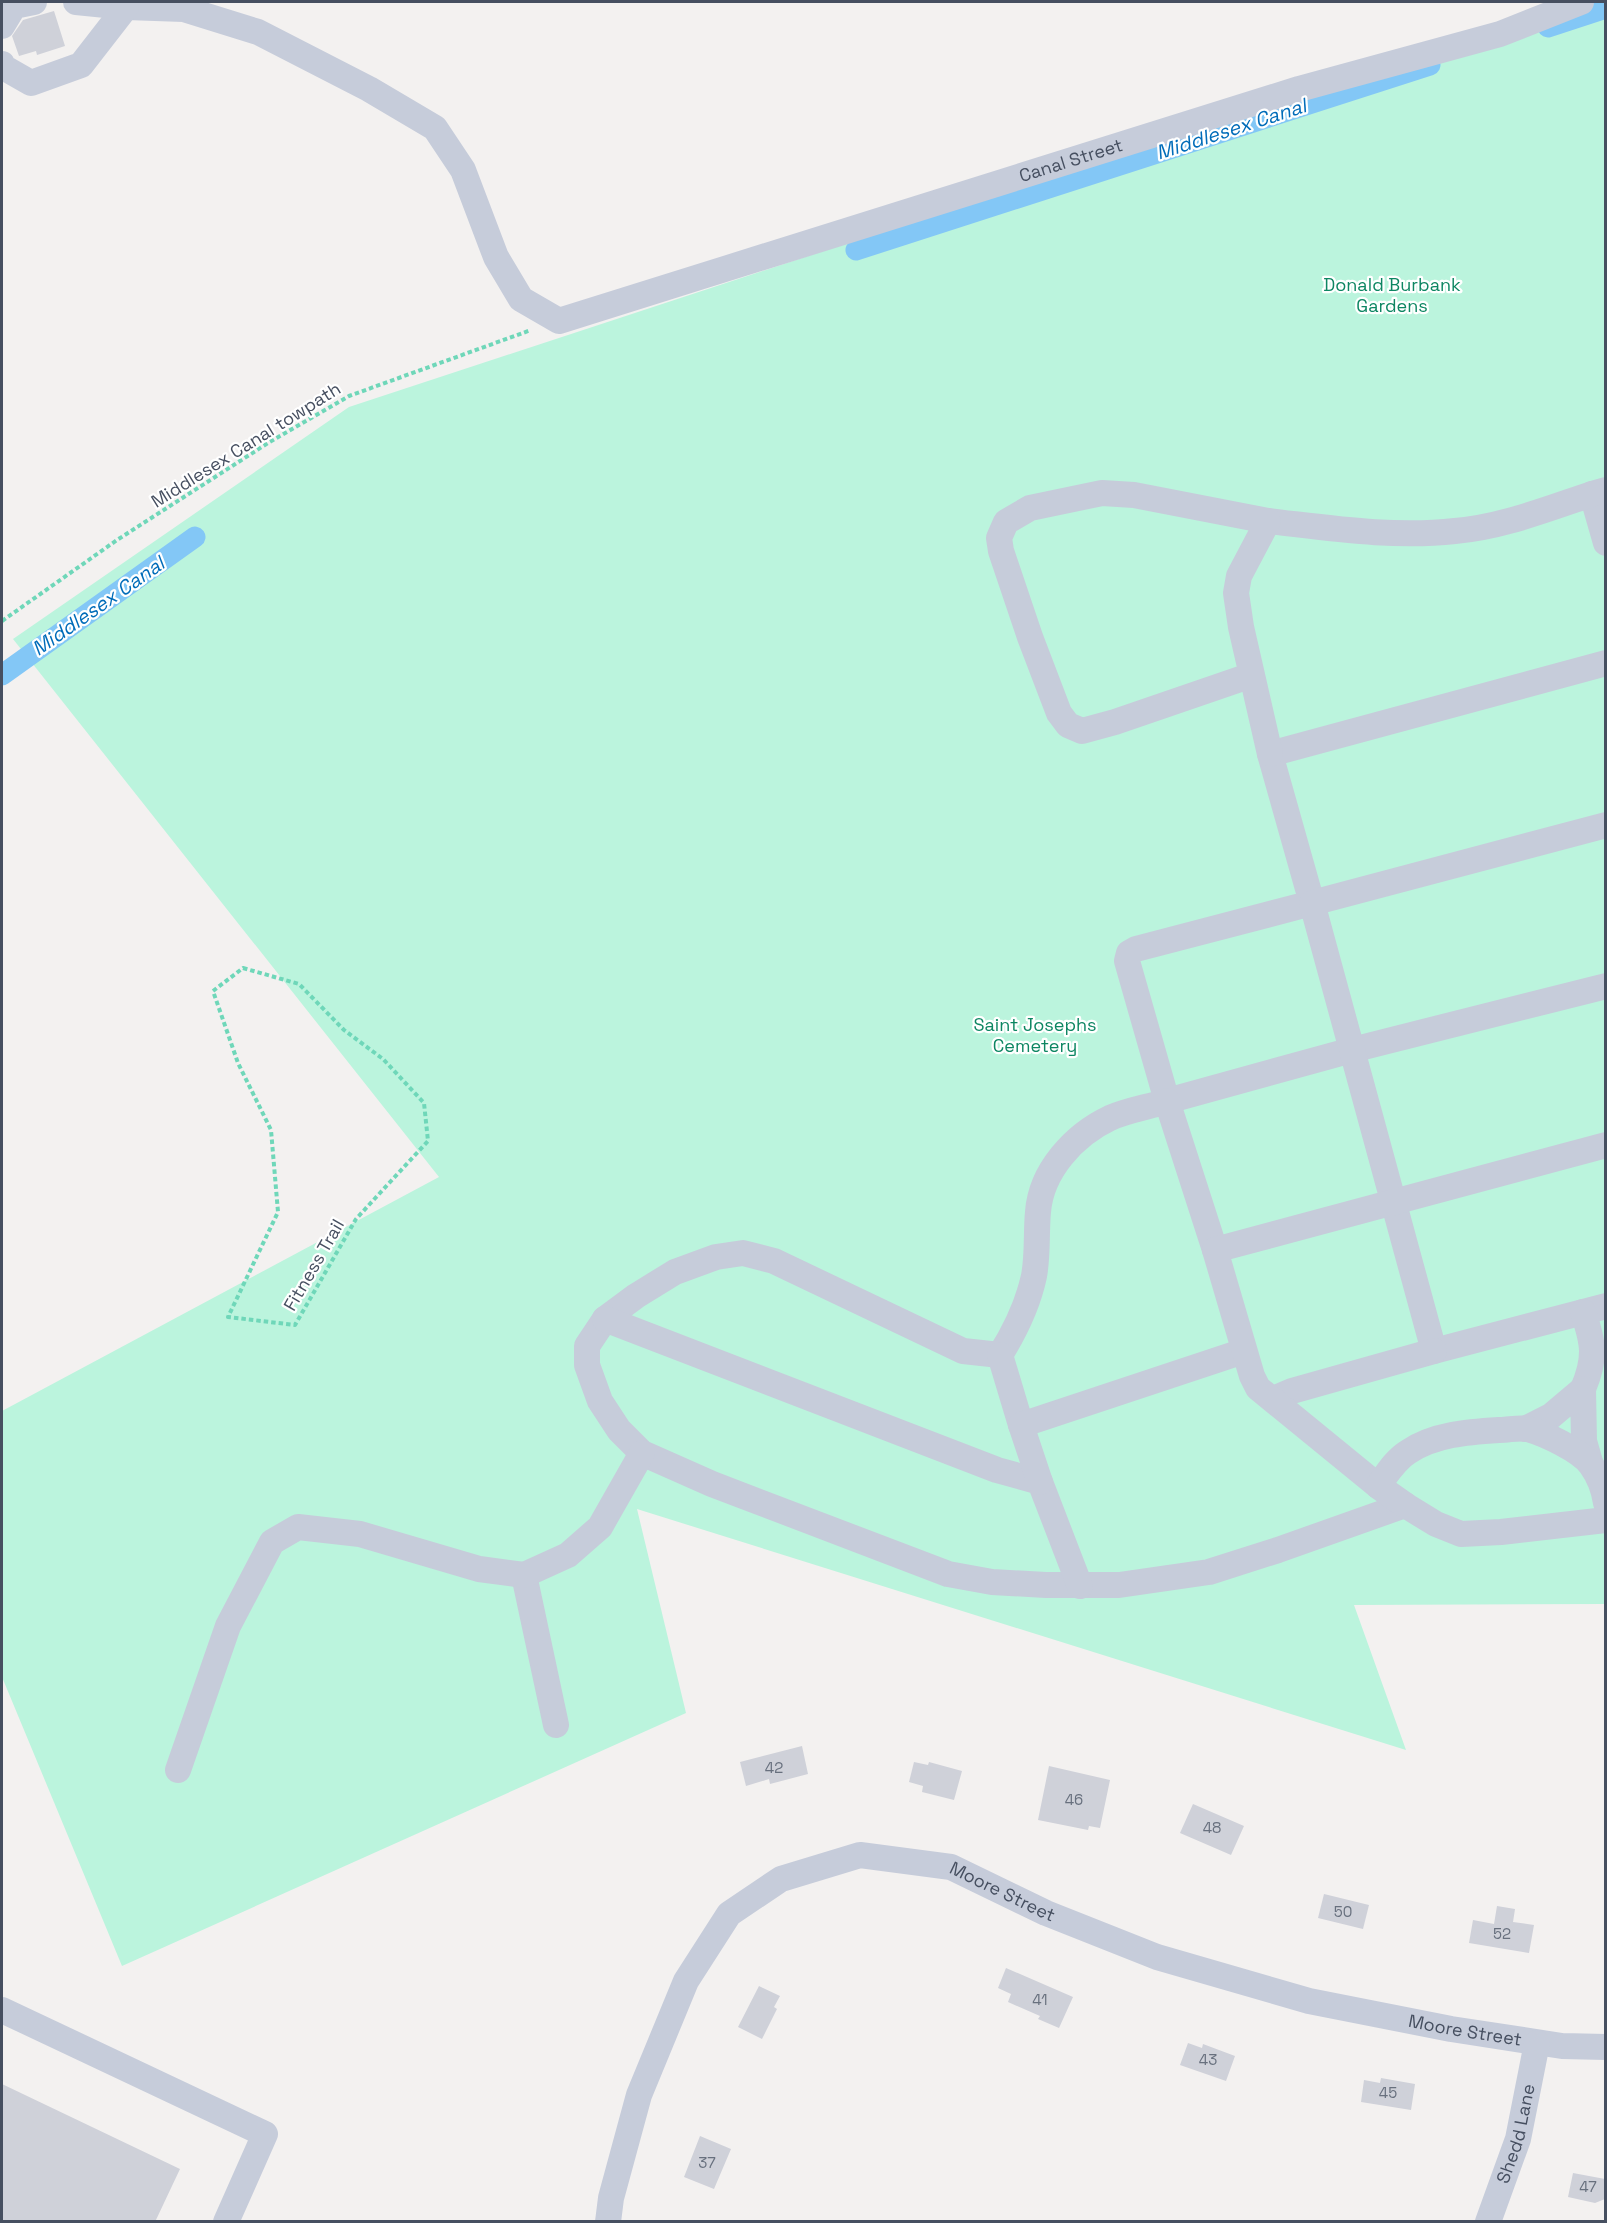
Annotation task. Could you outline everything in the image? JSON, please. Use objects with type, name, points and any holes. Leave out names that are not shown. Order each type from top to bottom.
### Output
[{"type":"street","points":[[2,26],[14,6],[34,2]]},
{"type":"street","points":[[76,2],[184,9],[258,32],[369,89],[435,128],[463,170],[496,257],[522,298],[559,321]]},
{"type":"street","name":"Canal Street","points":[[559,321],[1299,89],[1500,34],[1581,2]]},
{"type":"street","points":[[2,64],[3,67],[32,83],[81,65],[126,7]]},
{"type":"street","points":[[1252,675],[1082,731],[1068,725],[1059,713],[1001,551],[999,538],[1006,522],[1030,508],[1102,493],[1134,495],[1268,521],[1353,531],[1422,533],[1457,531],[1509,521],[1599,492],[1605,543]]},
{"type":"street","points":[[1268,521],[1239,576],[1236,593],[1241,627],[1270,754],[1434,1351]]},
{"type":"street","points":[[1270,754],[1605,663]]},
{"type":"street","points":[[1605,825],[1136,949],[1129,953],[1127,961],[1251,1376],[1258,1388],[1404,1506],[1436,1524],[1461,1534],[1502,1532],[1605,1520]]},
{"type":"street","points":[[1080,1586],[1040,1482],[1000,1355],[1015,1330],[1026,1302],[1034,1275],[1042,1185],[1059,1160],[1088,1131],[1112,1118],[1352,1050],[1605,986]]},
{"type":"street","points":[[1215,1250],[1605,1144]]},
{"type":"street","points":[[1000,1355],[963,1351],[774,1261],[743,1253],[716,1257],[675,1272],[636,1296],[605,1319],[587,1346],[586,1365],[600,1401],[620,1430],[642,1453],[711,1485],[948,1574],[992,1582],[1080,1586],[1119,1585],[1209,1572],[1404,1506]]},
{"type":"street","points":[[1273,1399],[1292,1391],[1434,1351],[1594,1309],[1591,1370],[1583,1389],[1584,1441],[1590,1462],[1599,1477],[1605,1503]]},
{"type":"street","points":[[605,1319],[997,1470],[1040,1482]]},
{"type":"street","points":[[1021,1425],[1244,1351]]},
{"type":"street","points":[[1378,1486],[1406,1452],[1428,1441],[1462,1434],[1525,1429],[1551,1416],[1583,1389]]},
{"type":"street","points":[[1525,1429],[1549,1437],[1590,1462]]},
{"type":"street","points":[[178,1770],[228,1626],[272,1542],[298,1527],[360,1534],[479,1569],[524,1575],[568,1555],[600,1527],[642,1453]]},
{"type":"street","points":[[524,1575],[556,1725]]},
{"type":"street","name":"Moore Street","points":[[608,2222],[611,2198],[639,2095],[686,1981],[729,1914],[781,1879],[860,1855],[951,1867],[1046,1913],[1157,1957],[1298,1998],[1451,2029],[1537,2043],[1605,2047]]},
{"type":"street","points":[[2,2010],[265,2134],[226,2222]]},
{"type":"street","name":"Shedd Lane","points":[[1488,2222],[1518,2139],[1537,2043]]},
{"type":"path","name":"Middlesex Canal towpath","points":[[2,621],[117,540],[268,443],[349,396],[559,321]]},
{"type":"path","name":"Fitness Trail","points":[[243,968],[299,984],[344,1030],[383,1059],[424,1103],[428,1141],[356,1219],[295,1325],[228,1317],[278,1212],[271,1130],[238,1063],[213,991],[243,968]]},
{"type":"green space","name":"Saint Josephs Cemetery","points":[[1605,2],[1605,1604],[1354,1605],[1406,1750],[637,1509],[686,1713],[122,1966],[2,1677],[2,1411],[439,1177],[13,639],[349,407],[881,232],[1391,72]]},
{"type":"building","points":[[54,11],[65,46],[37,55],[36,51],[19,56],[12,36],[23,20]]},
{"type":"building","points":[[802,1746],[808,1774],[770,1784],[769,1779],[746,1786],[740,1762]]},
{"type":"building","points":[[914,1762],[928,1765],[929,1762],[962,1771],[954,1800],[922,1792],[923,1786],[909,1782]]},
{"type":"building","points":[[1049,1766],[1110,1780],[1100,1828],[1089,1826],[1088,1830],[1038,1820]]},
{"type":"building","points":[[1193,1804],[1244,1826],[1231,1855],[1180,1833]]},
{"type":"building","points":[[1324,1894],[1369,1905],[1363,1929],[1318,1918]]},
{"type":"building","points":[[1497,1906],[1515,1909],[1513,1922],[1534,1925],[1529,1953],[1469,1943],[1473,1920],[1494,1924]]},
{"type":"building","points":[[1006,1968],[1073,1997],[1059,2028],[1038,2019],[1040,2016],[1008,2002],[1011,1994],[998,1988]]},
{"type":"building","points":[[759,1986],[780,1996],[774,2007],[777,2009],[762,2039],[738,2027]]},
{"type":"building","points":[[1188,2043],[1202,2048],[1203,2044],[1235,2056],[1226,2081],[1180,2065]]},
{"type":"building","points":[[1381,2078],[1415,2084],[1411,2110],[1361,2102],[1364,2080],[1380,2083]]},
{"type":"building","points":[[2,2084],[180,2169],[155,2222],[2,2222]]},
{"type":"building","points":[[700,2136],[731,2149],[714,2189],[684,2177]]},
{"type":"building","points":[[1573,2173],[1605,2179],[1605,2199],[1595,2203],[1568,2197]]},
{"type":"waterway","name":"Middlesex Canal","points":[[1548,27],[1606,8]]},
{"type":"waterway","name":"Middlesex Canal","points":[[856,250],[1430,65]]},
{"type":"waterway","name":"Middlesex Canal","points":[[2,675],[195,537]]},
{"type":"park label","name":"Donald Burbank Gardens","points":[[1392,295]]}]
